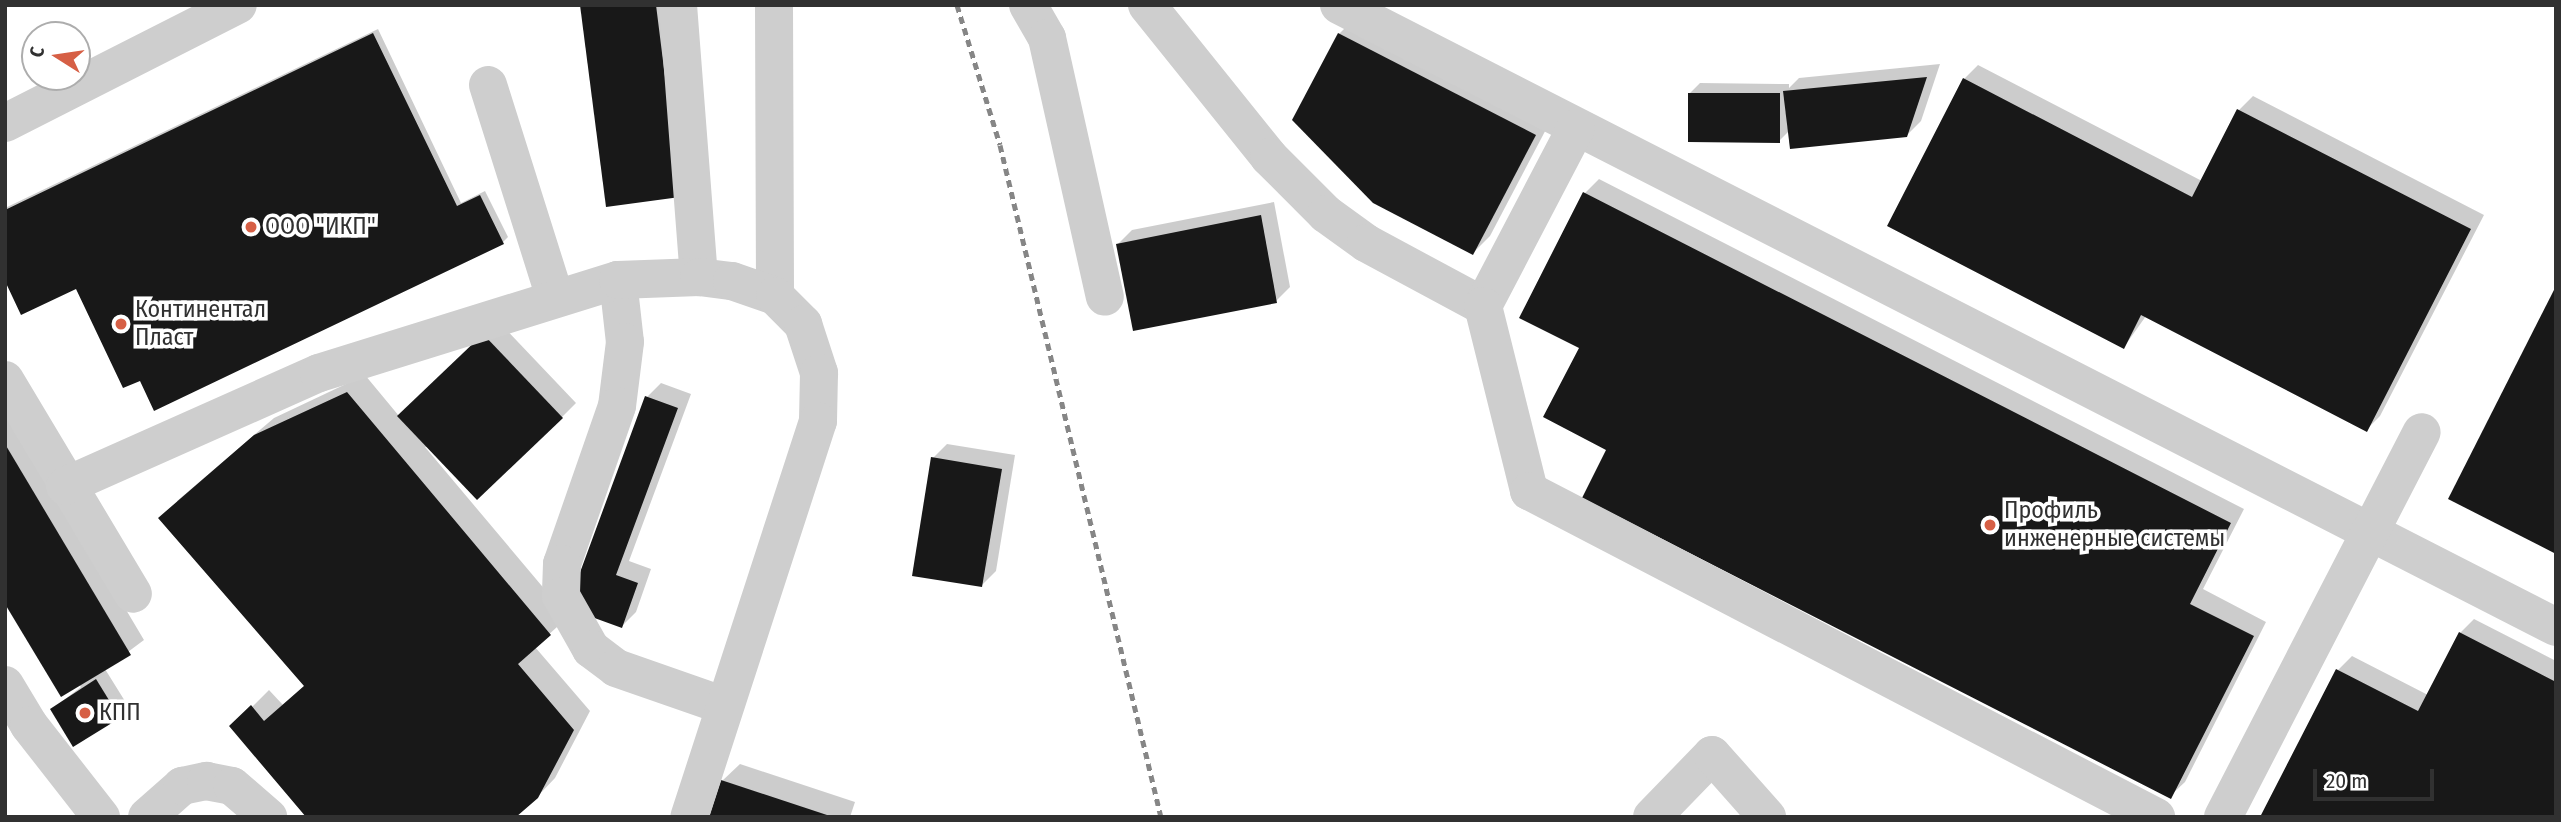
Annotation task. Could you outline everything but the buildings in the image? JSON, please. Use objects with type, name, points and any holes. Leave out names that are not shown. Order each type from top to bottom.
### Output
[{"type":"street","points":[[5,123],[238,5]]},
{"type":"street","points":[[678,5],[699,277]]},
{"type":"street","points":[[774,5],[775,296]]},
{"type":"street","points":[[1028,5],[1047,38],[1105,298]]},
{"type":"street","points":[[1147,5],[1269,158],[1326,214],[1366,243],[1483,306]]},
{"type":"street","points":[[1339,5],[1576,128],[2371,530],[2556,627]]},
{"type":"street","points":[[488,85],[555,298]]},
{"type":"street","points":[[1576,128],[1483,306],[1529,491],[2156,817]]},
{"type":"street","points":[[65,486],[319,373],[618,280],[699,277],[732,281],[775,296],[803,324],[819,373],[818,421],[690,817]]},
{"type":"street","points":[[618,280],[625,342],[618,406],[562,564],[561,596],[591,649],[616,668],[725,706]]},
{"type":"street","points":[[5,380],[65,486],[133,594]]},
{"type":"street","points":[[2223,817],[2422,432]]},
{"type":"street","points":[[5,685],[29,725],[102,817]]},
{"type":"street","points":[[1652,817],[1712,754],[1767,817]]},
{"type":"street","points":[[147,817],[182,786],[206,781],[232,786],[268,817]]},
{"type":"railway","points":[[957,5],[1000,145],[1161,817]]},
{"type":"place","name":"ООО \"ИКП\"","points":[[251,227]]},
{"type":"place","name":"Континентал Пласт","points":[[121,324]]},
{"type":"place","name":"Профиль инженерные системы","points":[[1990,525]]},
{"type":"place","name":"КПП","points":[[85,713]]}]
